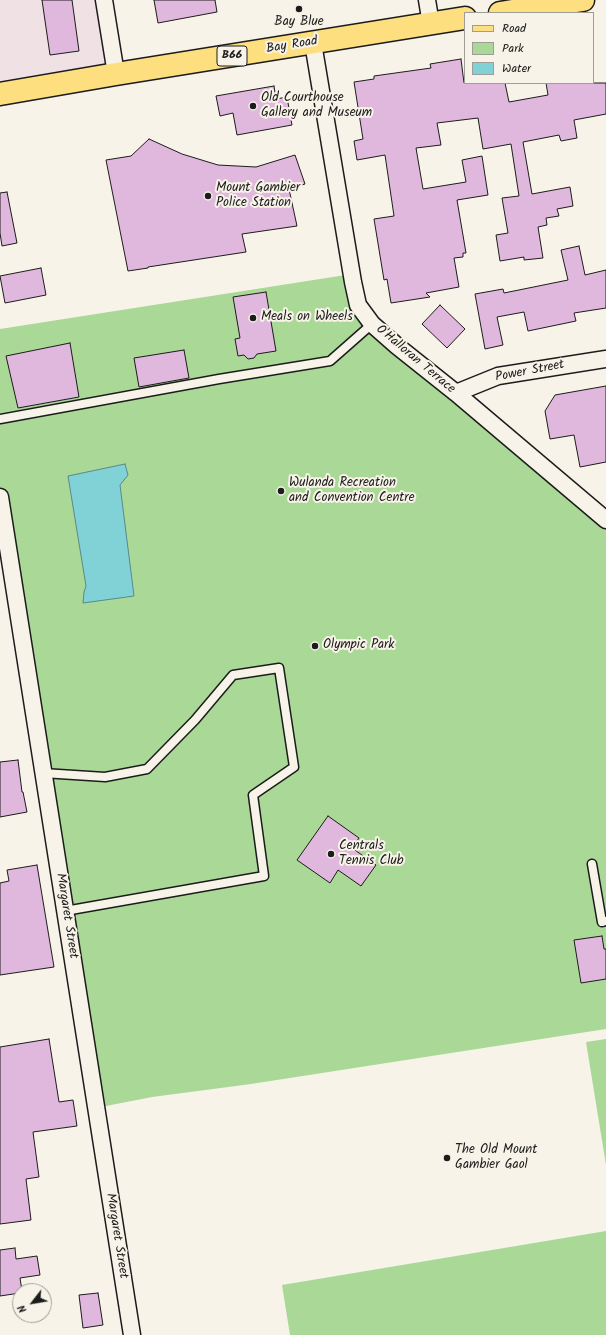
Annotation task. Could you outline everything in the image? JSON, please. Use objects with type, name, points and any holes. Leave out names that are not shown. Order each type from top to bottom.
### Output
[{"type":"main road","points":[[506,12],[583,0]]},
{"type":"main road","name":"Bay Road","points":[[0,94],[464,18]]},
{"type":"street","points":[[104,0],[116,74]]},
{"type":"street","points":[[427,0],[431,24]]},
{"type":"street","name":"O'Halloran Terrace","points":[[314,43],[358,305],[372,324],[397,346],[456,393],[606,520]]},
{"type":"street","name":"Power Street","points":[[456,393],[498,376],[606,358]]},
{"type":"street","name":"Margaret Street","points":[[0,497],[132,1335]]},
{"type":"lane","points":[[0,419],[219,379],[330,361],[372,324]]},
{"type":"lane","points":[[43,773],[104,777],[147,769],[195,720],[233,675],[278,668],[294,767],[253,795],[264,876],[65,911]]},
{"type":"lane","points":[[592,864],[602,922],[606,921]]},
{"type":"shaded area","points":[[0,0],[103,0],[116,74],[0,94]]},
{"type":"green space","name":"Olympic Park","points":[[352,274],[358,305],[606,520],[606,1029],[251,1084],[152,1097],[96,1108],[0,497],[0,329]]},
{"type":"green space","points":[[606,1039],[606,1165],[586,1042]]},
{"type":"green space","points":[[606,1231],[606,1335],[290,1335],[282,1285]]},
{"type":"water","points":[[125,464],[128,475],[120,485],[134,596],[83,603],[86,586],[68,476]]},
{"type":"building","points":[[42,0],[72,0],[79,51],[50,55]]},
{"type":"building","points":[[154,0],[215,0],[217,12],[158,23]]},
{"type":"building","points":[[461,59],[464,84],[505,84],[509,102],[548,95],[546,84],[606,83],[606,114],[574,120],[577,138],[561,141],[559,135],[523,142],[532,194],[570,187],[573,206],[557,209],[559,216],[546,218],[547,225],[538,227],[543,258],[524,260],[524,257],[500,261],[496,235],[508,233],[502,198],[519,196],[511,144],[483,149],[478,118],[437,123],[441,145],[416,148],[423,189],[466,182],[462,160],[482,156],[488,195],[457,200],[466,253],[463,253],[463,257],[454,258],[459,287],[426,293],[430,297],[391,303],[387,279],[384,280],[374,219],[394,216],[385,155],[357,160],[354,141],[363,139],[354,82],[374,79],[374,76],[431,68],[430,64]]},
{"type":"building","name":"Old Courthouse Gallery and Museum","points":[[274,86],[276,99],[287,97],[292,125],[237,135],[233,113],[220,116],[216,96]]},
{"type":"building","points":[[149,139],[182,154],[218,165],[256,167],[295,155],[305,184],[289,189],[297,226],[242,234],[246,252],[128,271],[106,160],[131,156]]},
{"type":"building","points":[[7,192],[17,243],[2,246],[0,233],[0,193]]},
{"type":"building","points":[[579,246],[585,275],[606,270],[606,308],[574,313],[576,321],[528,331],[524,312],[497,317],[503,345],[485,349],[475,294],[503,289],[504,293],[568,280],[561,250]]},
{"type":"building","points":[[41,268],[46,295],[5,303],[0,276]]},
{"type":"building","name":"Meals on Wheels","points":[[266,292],[276,351],[257,354],[254,358],[248,359],[244,355],[238,356],[235,339],[240,338],[233,297]]},
{"type":"building","points":[[440,305],[465,329],[447,348],[422,324]]},
{"type":"building","points":[[70,343],[79,397],[18,408],[6,356]]},
{"type":"building","points":[[184,350],[189,378],[139,387],[134,358]]},
{"type":"building","points":[[606,386],[606,462],[580,467],[574,435],[550,439],[545,411],[555,395]]},
{"type":"building","points":[[18,760],[22,792],[27,812],[0,817],[0,762]]},
{"type":"building","name":"Centrals Tennis Club","points":[[328,816],[359,838],[352,848],[376,865],[361,886],[338,870],[330,883],[297,860]]},
{"type":"building","points":[[37,865],[54,967],[0,975],[0,883],[9,881],[7,870]]},
{"type":"building","points":[[602,936],[604,949],[606,949],[606,979],[581,983],[574,940]]},
{"type":"building","points":[[49,1039],[59,1102],[73,1100],[77,1126],[33,1132],[39,1177],[26,1179],[31,1220],[0,1224],[0,1047]]},
{"type":"building","points":[[15,1248],[16,1259],[37,1256],[40,1275],[20,1278],[21,1283],[12,1283],[12,1294],[0,1296],[0,1250]]},
{"type":"building","points":[[98,1293],[103,1325],[83,1328],[79,1295]]},
{"type":"place","name":"Bay Blue","points":[[299,9]]},
{"type":"place","name":"Old Courthouse Gallery and Museum","points":[[253,106]]},
{"type":"place","name":"Mount Gambier Police Station","points":[[208,196]]},
{"type":"place","name":"Meals on Wheels","points":[[253,318]]},
{"type":"place","name":"Wulanda Recreation and Convention Centre","points":[[281,491]]},
{"type":"place","name":"Olympic Park","points":[[315,646]]},
{"type":"place","name":"Centrals Tennis Club","points":[[331,854]]},
{"type":"place","name":"The Old Mount Gambier Gaol","points":[[447,1158]]}]
